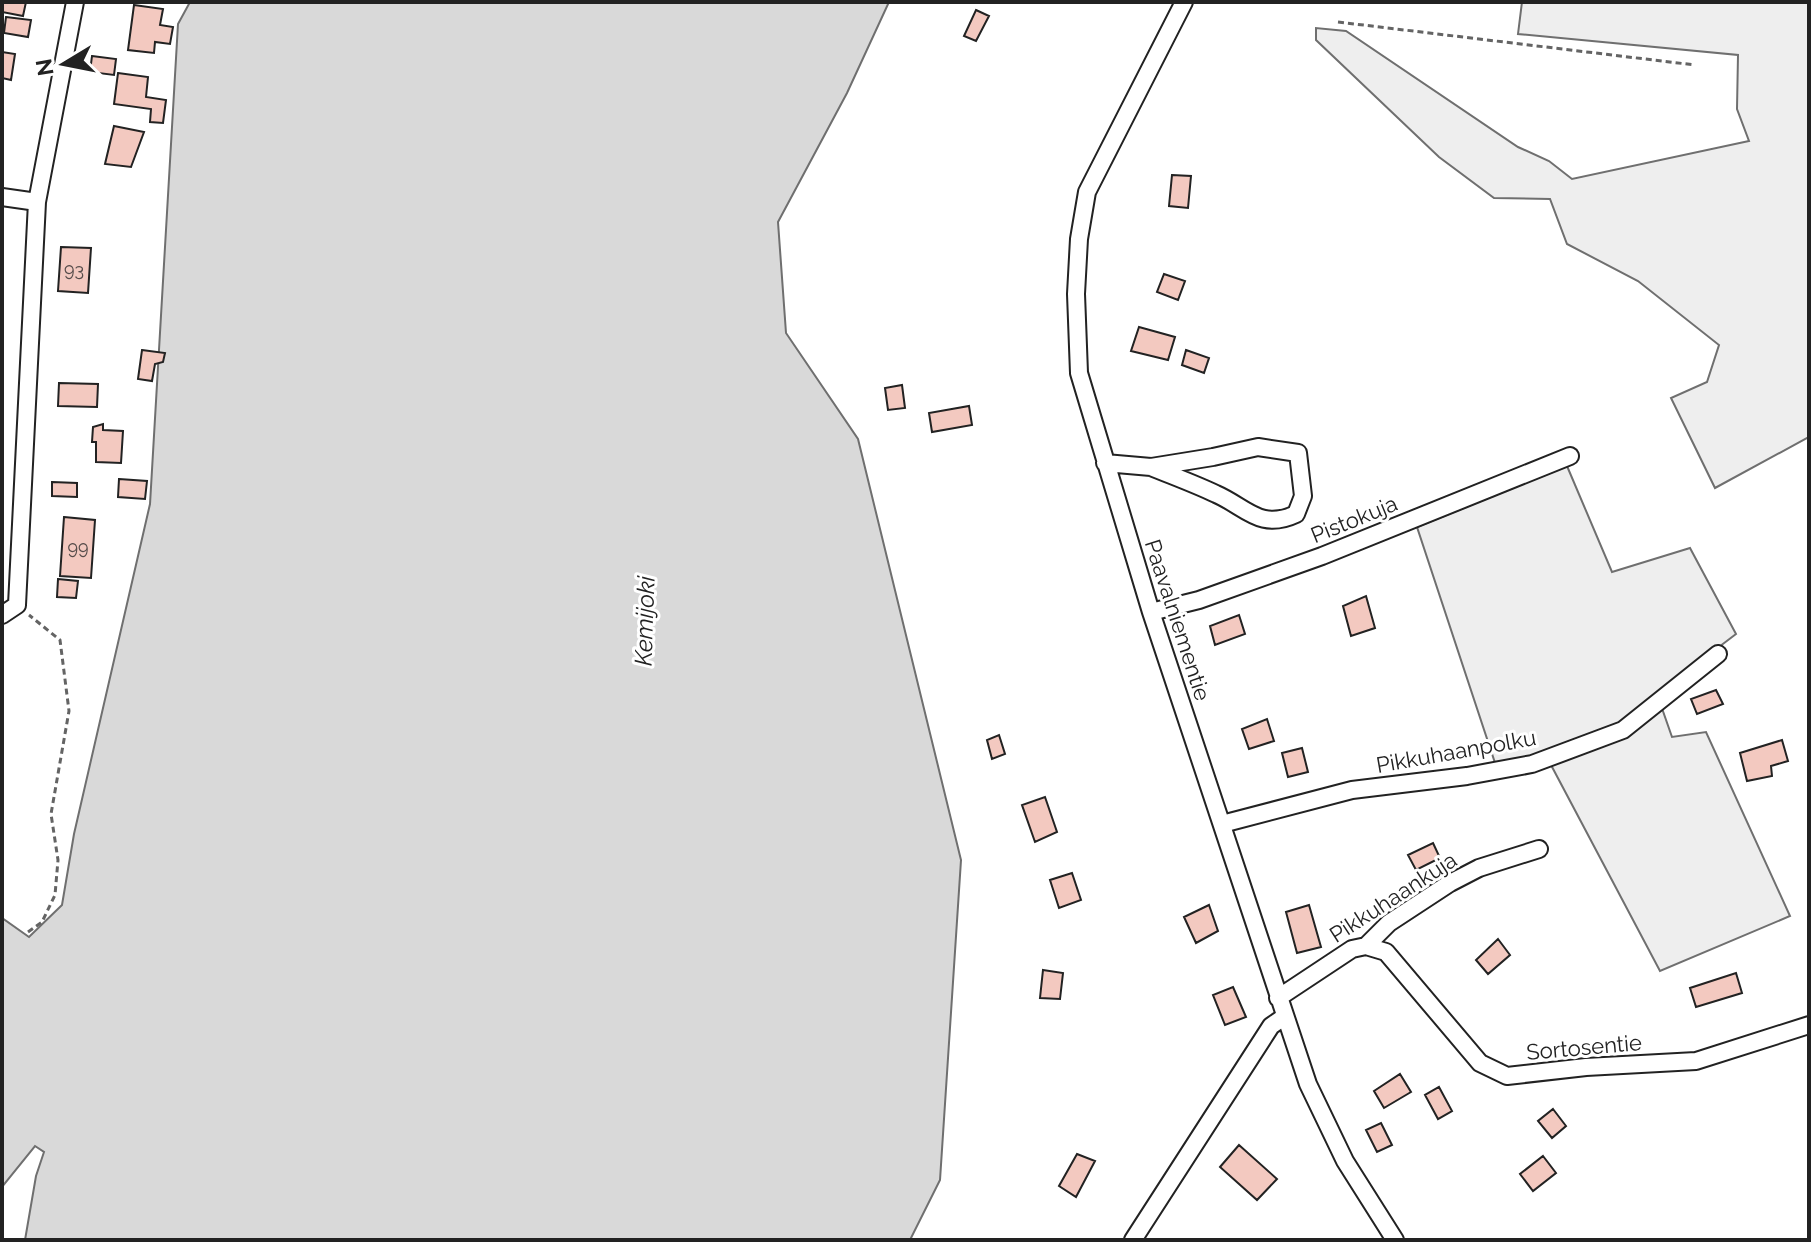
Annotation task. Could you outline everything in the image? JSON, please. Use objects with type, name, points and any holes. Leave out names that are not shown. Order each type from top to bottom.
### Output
[{"type":"street","points":[[2,615],[17,605],[37,202],[75,2]]},
{"type":"street","name":"Paavalniementie","points":[[1184,2],[1087,192],[1079,239],[1076,294],[1079,373],[1151,612],[1308,1084],[1345,1161],[1395,1240]]},
{"type":"street","points":[[2,197],[37,202]]},
{"type":"street","points":[[1105,463],[1151,467],[1258,447],[1298,453],[1303,496],[1296,514],[1280,522],[1249,515],[1220,495],[1151,467]]},
{"type":"street","name":"Pistokuja","points":[[1151,612],[1199,600],[1322,556],[1570,456]]},
{"type":"street","name":"Pikkuhaanpolku","points":[[1222,824],[1352,790],[1467,776],[1532,764],[1623,730],[1718,654]]},
{"type":"street","name":"Pikkuhaankuja","points":[[1278,998],[1352,949],[1366,946],[1389,923],[1450,883],[1479,868],[1539,849]]},
{"type":"street","name":"Sortosentie","points":[[1366,946],[1386,952],[1480,1063],[1507,1076],[1586,1067],[1696,1061],[1809,1025]]},
{"type":"street","points":[[1133,1240],[1271,1026],[1284,1017]]},
{"type":"path","points":[[1338,22],[1695,65]]},
{"type":"path","points":[[17,605],[60,640],[69,711],[51,814],[58,860],[55,895],[42,922],[28,932]]},
{"type":"shaded area","points":[[1522,2],[1809,2],[1809,437],[1715,488],[1671,398],[1707,382],[1719,345],[1638,281],[1567,244],[1550,199],[1494,198],[1439,157],[1316,40],[1316,28],[1346,31],[1518,147],[1549,161],[1572,179],[1749,141],[1737,109],[1738,55],[1518,34]]},
{"type":"shaded area","points":[[1567,466],[1612,572],[1690,548],[1736,634],[1657,694],[1672,737],[1706,732],[1790,916],[1660,971],[1551,765],[1500,778],[1417,527]]},
{"type":"water","name":"Kemijoki","points":[[190,2],[889,2],[847,93],[778,222],[786,333],[858,439],[961,860],[940,1180],[910,1240],[25,1240],[36,1176],[44,1152],[35,1146],[2,1187],[2,918],[29,937],[62,905],[74,834],[150,504],[178,24]]},
{"type":"building","points":[[2,2],[26,2],[23,16],[2,12]]},
{"type":"building","points":[[134,5],[163,9],[160,25],[173,27],[170,44],[155,42],[154,53],[128,50]]},
{"type":"building","points":[[976,10],[989,16],[976,41],[964,36]]},
{"type":"building","points":[[6,17],[31,20],[28,37],[4,33]]},
{"type":"building","points":[[2,52],[15,54],[11,80],[2,78]]},
{"type":"building","points":[[92,56],[116,59],[114,75],[90,72]]},
{"type":"building","points":[[118,73],[148,77],[146,97],[166,100],[163,123],[150,122],[151,109],[114,104]]},
{"type":"building","points":[[114,126],[144,132],[131,167],[105,164]]},
{"type":"building","points":[[1172,175],[1191,176],[1188,208],[1169,206]]},
{"type":"building","points":[[61,247],[91,248],[88,293],[58,291]]},
{"type":"building","points":[[1164,274],[1185,281],[1178,300],[1157,292]]},
{"type":"building","points":[[1139,327],[1175,337],[1168,360],[1131,351]]},
{"type":"building","points":[[142,350],[165,353],[163,362],[155,364],[152,381],[138,379]]},
{"type":"building","points":[[1186,350],[1209,358],[1204,373],[1182,365]]},
{"type":"building","points":[[59,383],[98,384],[97,407],[58,406]]},
{"type":"building","points":[[902,385],[905,408],[888,410],[885,388]]},
{"type":"building","points":[[969,406],[972,425],[932,432],[929,413]]},
{"type":"building","points":[[103,424],[103,430],[123,431],[121,463],[96,462],[93,427]]},
{"type":"building","points":[[119,479],[147,481],[145,499],[118,497]]},
{"type":"building","points":[[52,482],[77,483],[77,497],[52,496]]},
{"type":"building","points":[[64,517],[95,520],[91,578],[60,576]]},
{"type":"building","points":[[58,579],[78,581],[76,598],[57,597]]},
{"type":"building","points":[[1366,596],[1375,628],[1351,636],[1343,606]]},
{"type":"building","points":[[1239,615],[1245,634],[1215,645],[1210,626]]},
{"type":"building","points":[[1716,690],[1723,704],[1697,714],[1691,699]]},
{"type":"building","points":[[1267,719],[1274,741],[1249,749],[1242,729]]},
{"type":"building","points":[[999,735],[1005,754],[992,759],[987,740]]},
{"type":"building","points":[[1782,740],[1788,761],[1771,766],[1772,776],[1747,781],[1740,753]]},
{"type":"building","points":[[1302,748],[1308,772],[1288,777],[1282,753]]},
{"type":"building","points":[[1045,797],[1057,832],[1035,842],[1022,805]]},
{"type":"building","points":[[1433,843],[1440,858],[1416,870],[1408,855]]},
{"type":"building","points":[[1072,873],[1081,900],[1059,908],[1050,880]]},
{"type":"building","points":[[1209,905],[1218,931],[1196,943],[1184,917]]},
{"type":"building","points":[[1309,905],[1321,947],[1297,953],[1286,912]]},
{"type":"building","points":[[1498,939],[1510,955],[1488,974],[1476,960]]},
{"type":"building","points":[[1043,970],[1063,973],[1060,999],[1040,998]]},
{"type":"building","points":[[1736,973],[1742,993],[1696,1007],[1690,988]]},
{"type":"building","points":[[1233,987],[1246,1017],[1225,1025],[1213,995]]},
{"type":"building","points":[[1400,1074],[1411,1092],[1384,1108],[1374,1091]]},
{"type":"building","points":[[1439,1087],[1452,1111],[1438,1119],[1425,1095]]},
{"type":"building","points":[[1553,1109],[1566,1126],[1552,1138],[1538,1121]]},
{"type":"building","points":[[1381,1123],[1392,1145],[1377,1152],[1366,1130]]},
{"type":"building","points":[[1239,1145],[1277,1179],[1257,1200],[1220,1167]]},
{"type":"building","points":[[1077,1154],[1095,1161],[1076,1197],[1059,1186]]},
{"type":"building","points":[[1543,1156],[1556,1173],[1533,1191],[1520,1174]]}]
